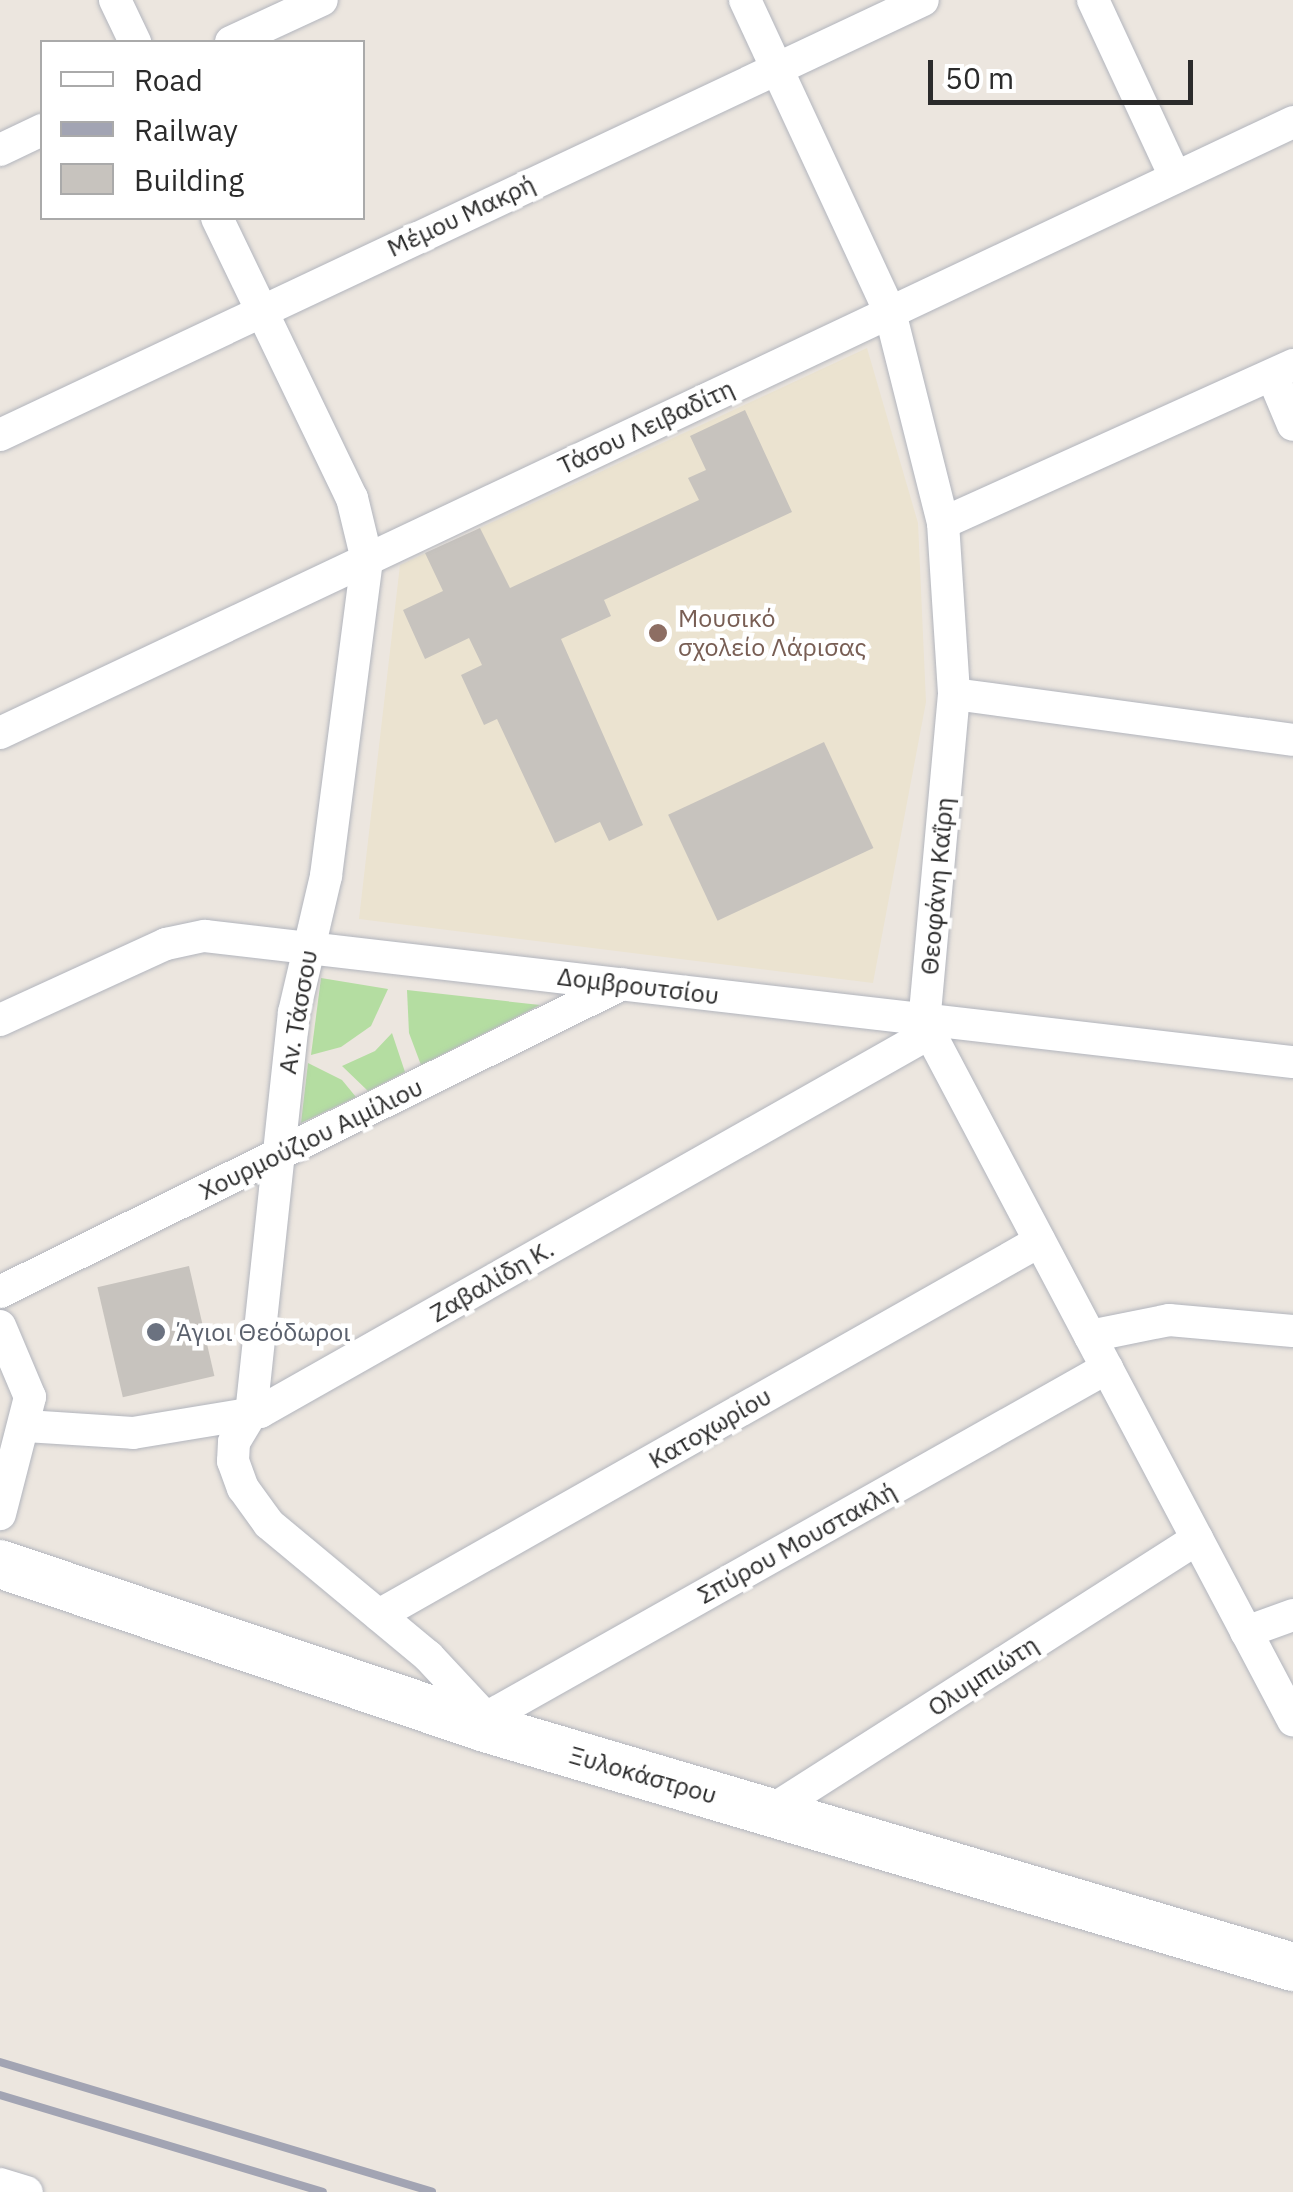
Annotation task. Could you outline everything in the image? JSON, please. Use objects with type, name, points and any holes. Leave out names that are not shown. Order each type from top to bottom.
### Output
[{"type":"street","points":[[115,0],[133,40]]},
{"type":"street","points":[[235,40],[322,0]]},
{"type":"street","name":"Θεοφάνη Καΐρη","points":[[746,0],[890,312],[944,523],[954,694],[927,1028]]},
{"type":"street","name":"Μέμου Μακρή","points":[[0,435],[923,0]]},
{"type":"street","points":[[1093,0],[1175,178]]},
{"type":"street","name":"Τάσου Λειβαδίτη","points":[[0,733],[1293,122]]},
{"type":"street","points":[[0,150],[40,131]]},
{"type":"street","name":"Αν. Τάσσου","points":[[218,220],[358,512],[366,560],[326,876],[309,948],[276,1157],[251,1414],[232,1451],[247,1496],[304,1558],[379,1616],[486,1723]]},
{"type":"street","points":[[944,523],[1283,370],[1293,425]]},
{"type":"street","points":[[954,694],[1293,740]]},
{"type":"street","name":"Δομβρουτσίου","points":[[0,1020],[180,940],[205,936],[622,984],[927,1028],[1293,1062]]},
{"type":"street","name":"Χουρμούζιου Αιμίλιου","points":[[0,1292],[622,984]]},
{"type":"street","points":[[927,1028],[1293,1720]]},
{"type":"street","name":"Ζαβαλίδη Κ.","points":[[26,1426],[133,1432],[251,1414],[927,1028]]},
{"type":"street","name":"Κατοχωρίου","points":[[379,1616],[1040,1240]]},
{"type":"street","points":[[1090,1336],[1168,1320],[1293,1332]]},
{"type":"street","points":[[0,1326],[30,1396],[26,1426],[0,1514]]},
{"type":"street","name":"Σπύρου Μουστακλή","points":[[486,1723],[1107,1368]]},
{"type":"street","name":"Ολυμπιώτη","points":[[769,1812],[1197,1540]]},
{"type":"street","name":"Ξυλοκάστρου","points":[[0,1564],[769,1812],[1293,1967]]},
{"type":"street","points":[[1246,1632],[1293,1614]]},
{"type":"shaded area","name":"Μουσικό σχολείο Λάρισας","points":[[867,348],[918,523],[926,702],[873,983],[359,919],[400,565]]},
{"type":"green space","points":[[321,978],[388,989],[371,1026],[341,1047],[311,1055]]},
{"type":"green space","points":[[407,990],[540,1005],[421,1065],[409,1033]]},
{"type":"green space","points":[[392,1033],[405,1072],[368,1091],[342,1066],[375,1051]]},
{"type":"green space","points":[[308,1063],[342,1080],[356,1097],[301,1123]]},
{"type":"building","points":[[745,410],[792,512],[604,600],[611,616],[561,639],[643,825],[609,841],[600,822],[555,843],[497,719],[484,725],[461,675],[482,665],[469,638],[425,659],[403,610],[443,591],[425,553],[480,528],[510,588],[699,500],[688,478],[706,470],[690,436]]},
{"type":"building","points":[[824,742],[873,848],[718,921],[668,815]]},
{"type":"building","name":"Άγιοι Θεόδωροι","points":[[189,1266],[214,1376],[123,1397],[97,1287]]},
{"type":"railway","points":[[0,2062],[432,2192]]},
{"type":"railway","points":[[0,2095],[323,2192]]},
{"type":"place","name":"Μουσικό σχολείο Λάρισας","points":[[658,633]]},
{"type":"place","name":"Άγιοι Θεόδωροι","points":[[156,1332]]}]
